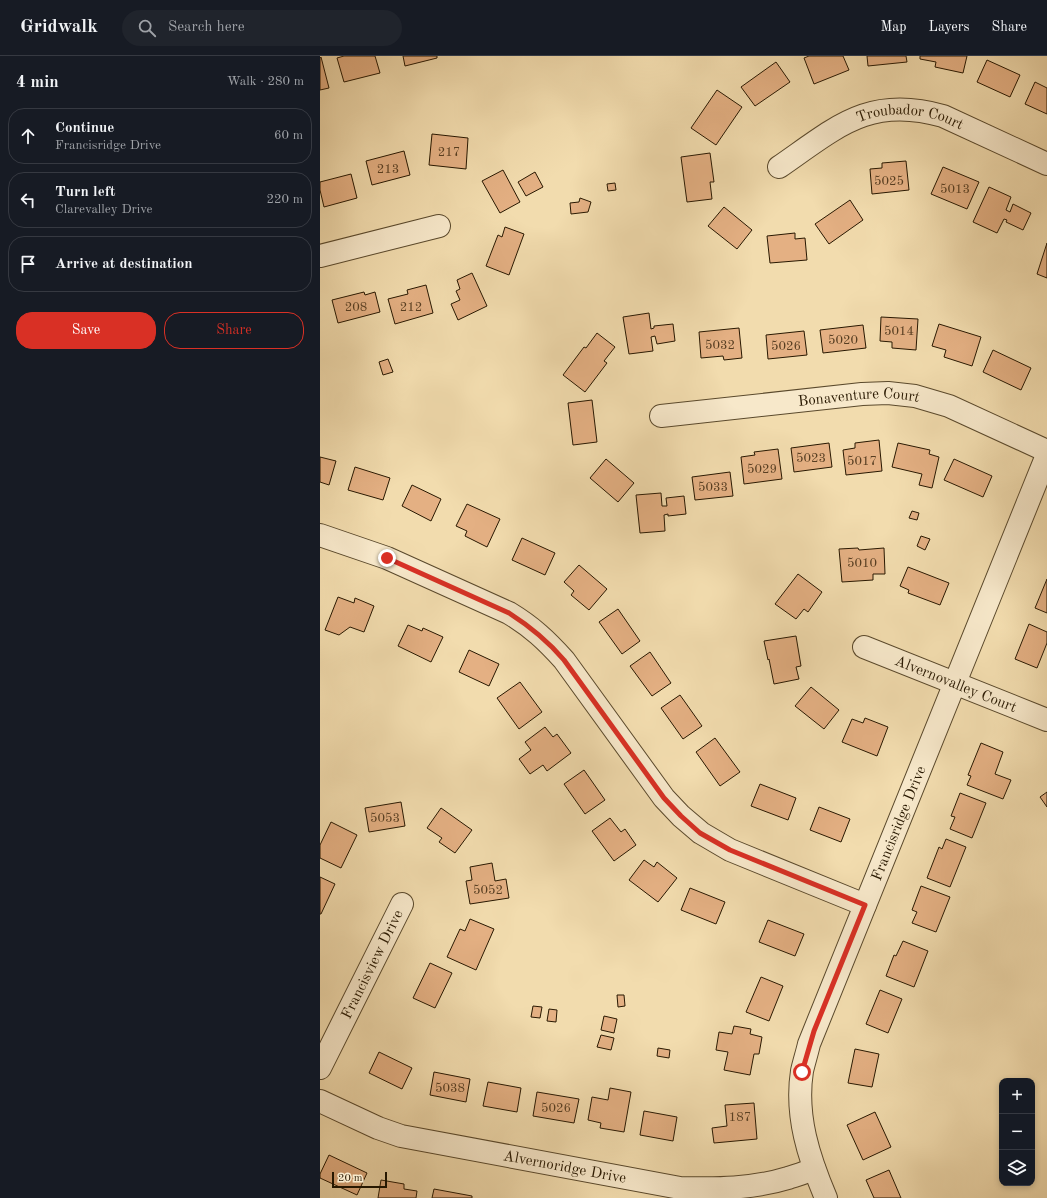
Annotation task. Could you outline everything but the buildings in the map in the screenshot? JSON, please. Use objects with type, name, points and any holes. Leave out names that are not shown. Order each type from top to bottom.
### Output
[{"type":"street","name":"Troubador Court","points":[[779,167],[840,125],[856,117],[882,110],[909,109],[926,111],[943,116],[1047,164]]},
{"type":"street","points":[[320,256],[439,226]]},
{"type":"street","name":"Bonaventure Court","points":[[661,416],[862,394],[888,393],[915,396],[949,406],[1047,450]]},
{"type":"street","name":"Francisridge Drive","points":[[826,1198],[806,1143],[801,1118],[800,1100],[802,1072],[814,1031],[1047,455]]},
{"type":"street","points":[[320,535],[387,558],[509,613],[524,622],[546,639],[564,660],[664,798],[700,833],[730,850],[865,905]]},
{"type":"street","name":"Alvernovalley Court","points":[[864,647],[1047,720]]},
{"type":"street","name":"Francisview Drive","points":[[320,1068],[402,904]]},
{"type":"street","name":"Alvernoridge Drive","points":[[320,1101],[378,1128],[401,1136],[680,1188],[715,1189],[747,1187],[774,1182],[814,1168]]},
{"type":"route","points":[[387,558],[509,613],[524,622],[546,639],[564,660],[664,798],[700,833],[730,850],[865,905],[809,1044],[802,1072]]}]
